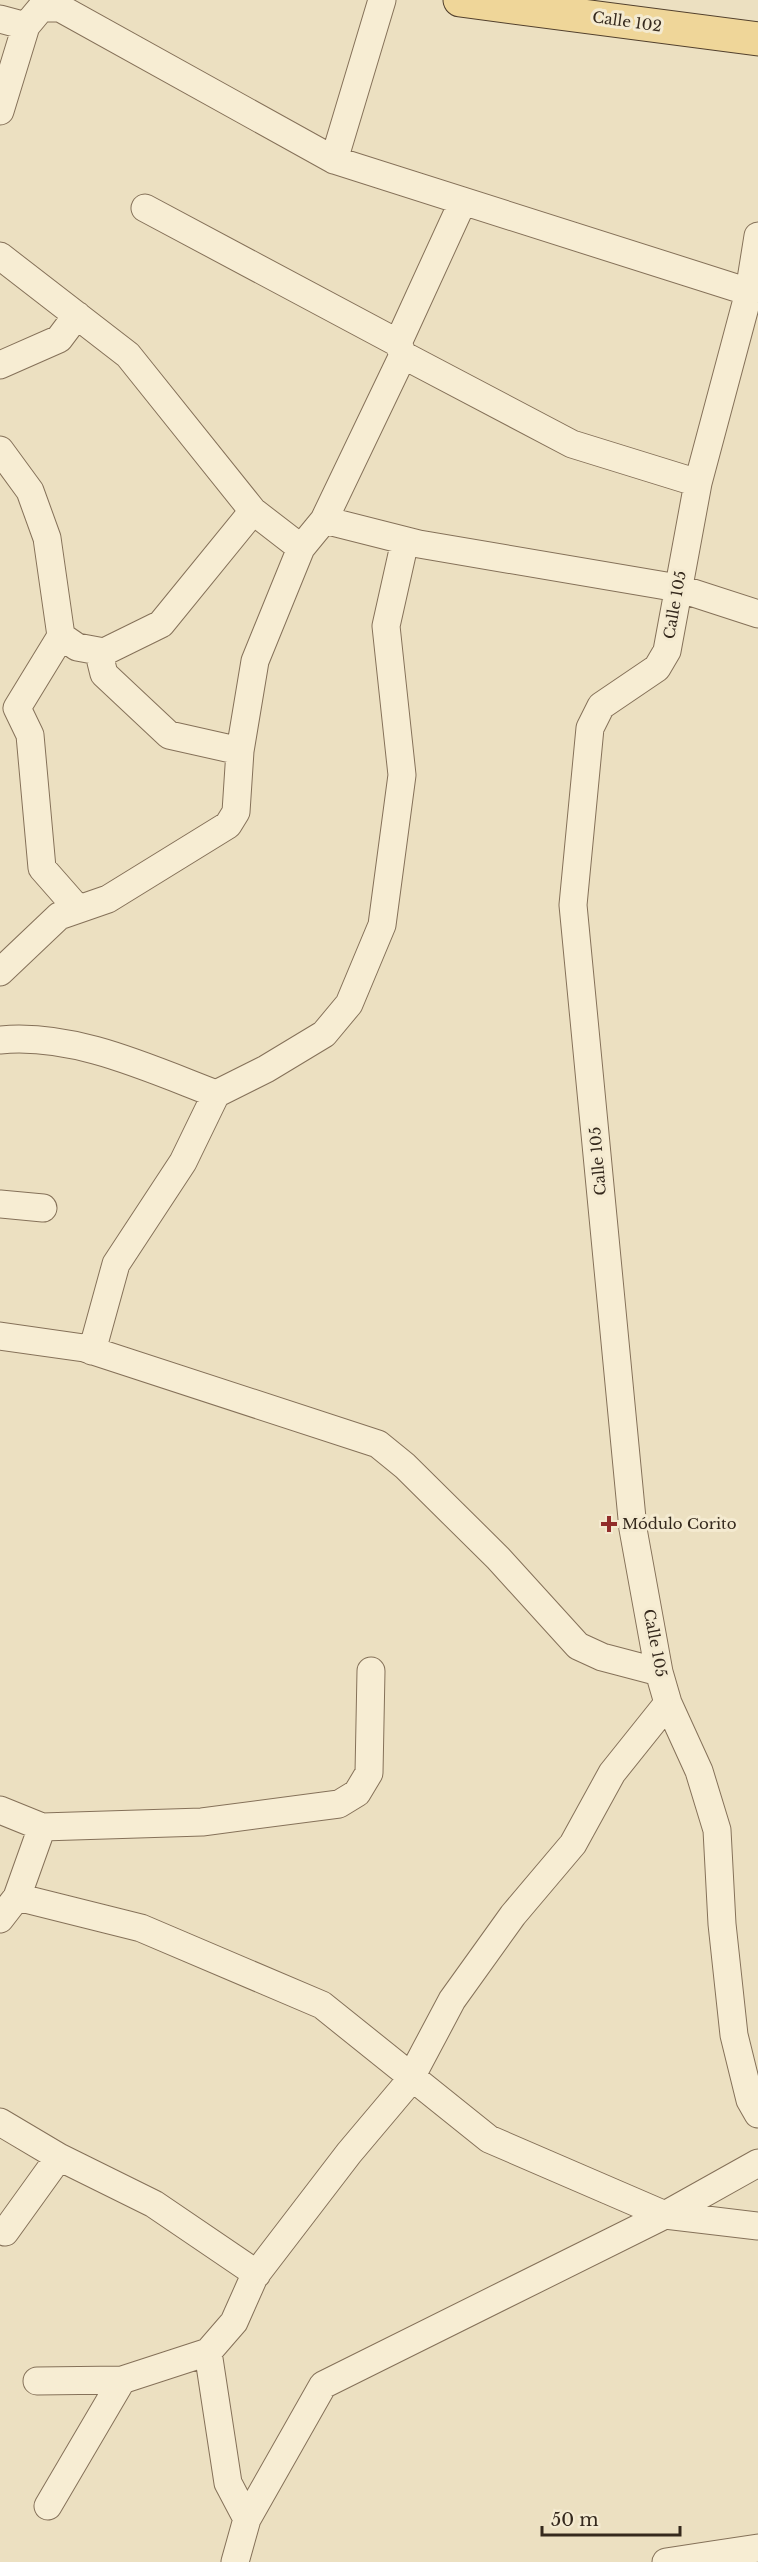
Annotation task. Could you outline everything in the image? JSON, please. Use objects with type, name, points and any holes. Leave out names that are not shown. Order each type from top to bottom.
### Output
[{"type":"main road","name":"Calle 102","points":[[460,0],[620,10],[758,39]]},
{"type":"street","points":[[334,160],[382,0]]},
{"type":"street","points":[[0,111],[13,23],[41,8],[60,8],[334,160],[749,292]]},
{"type":"street","points":[[0,972],[59,916],[108,899],[228,825],[236,812],[240,751],[255,661],[302,548],[324,520],[401,349],[463,201]]},
{"type":"street","points":[[144,208],[572,444],[698,483]]},
{"type":"street","name":"Calle 105","points":[[758,236],[749,292],[698,483],[667,651],[657,668],[601,706],[593,717],[573,905],[633,1529],[659,1672],[668,1703],[699,1771],[717,1830],[722,1924],[734,2035],[750,2100],[758,2114]]},
{"type":"street","points":[[0,256],[128,355],[253,511],[302,548]]},
{"type":"street","points":[[0,365],[59,339],[77,315]]},
{"type":"street","points":[[0,450],[30,491],[47,538],[61,636],[17,708],[30,735],[42,868],[78,909]]},
{"type":"street","points":[[61,636],[77,647],[104,652],[161,624],[253,511]]},
{"type":"street","points":[[324,520],[405,541],[678,588],[758,614]]},
{"type":"street","points":[[92,1351],[116,1264],[183,1162],[216,1094],[266,1069],[324,1034],[349,1004],[382,926],[402,776],[386,626],[405,541]]},
{"type":"street","points":[[104,652],[101,662],[104,674],[169,735],[240,751]]},
{"type":"street","points":[[0,1040],[17,1038],[104,1050],[216,1094]]},
{"type":"street","points":[[0,1204],[44,1208]]},
{"type":"street","points":[[0,1336],[92,1351],[378,1444],[405,1466],[498,1558],[578,1646],[602,1657],[659,1672]]},
{"type":"street","points":[[0,1810],[42,1827],[202,1822],[339,1804],[357,1793],[369,1773],[371,1671]]},
{"type":"street","points":[[37,2381],[122,2380],[208,2352],[234,2322],[257,2274],[412,2075],[452,2000],[513,1916],[573,1844],[612,1773],[668,1703]]},
{"type":"street","points":[[0,1919],[17,1897],[42,1827]]},
{"type":"street","points":[[17,1897],[141,1928],[322,2005],[489,2139],[664,2215],[728,2225],[758,2226]]},
{"type":"street","points":[[0,2122],[59,2157],[154,2204],[257,2274]]},
{"type":"street","points":[[5,2232],[59,2157]]},
{"type":"street","points":[[235,2562],[247,2519],[323,2385],[664,2215],[758,2163]]},
{"type":"street","points":[[208,2352],[228,2483],[247,2519]]},
{"type":"street","points":[[48,2506],[122,2380]]},
{"type":"street","points":[[666,2562],[742,2554]]},
{"type":"place","name":"Módulo Corito","points":[[609,1524]]}]
